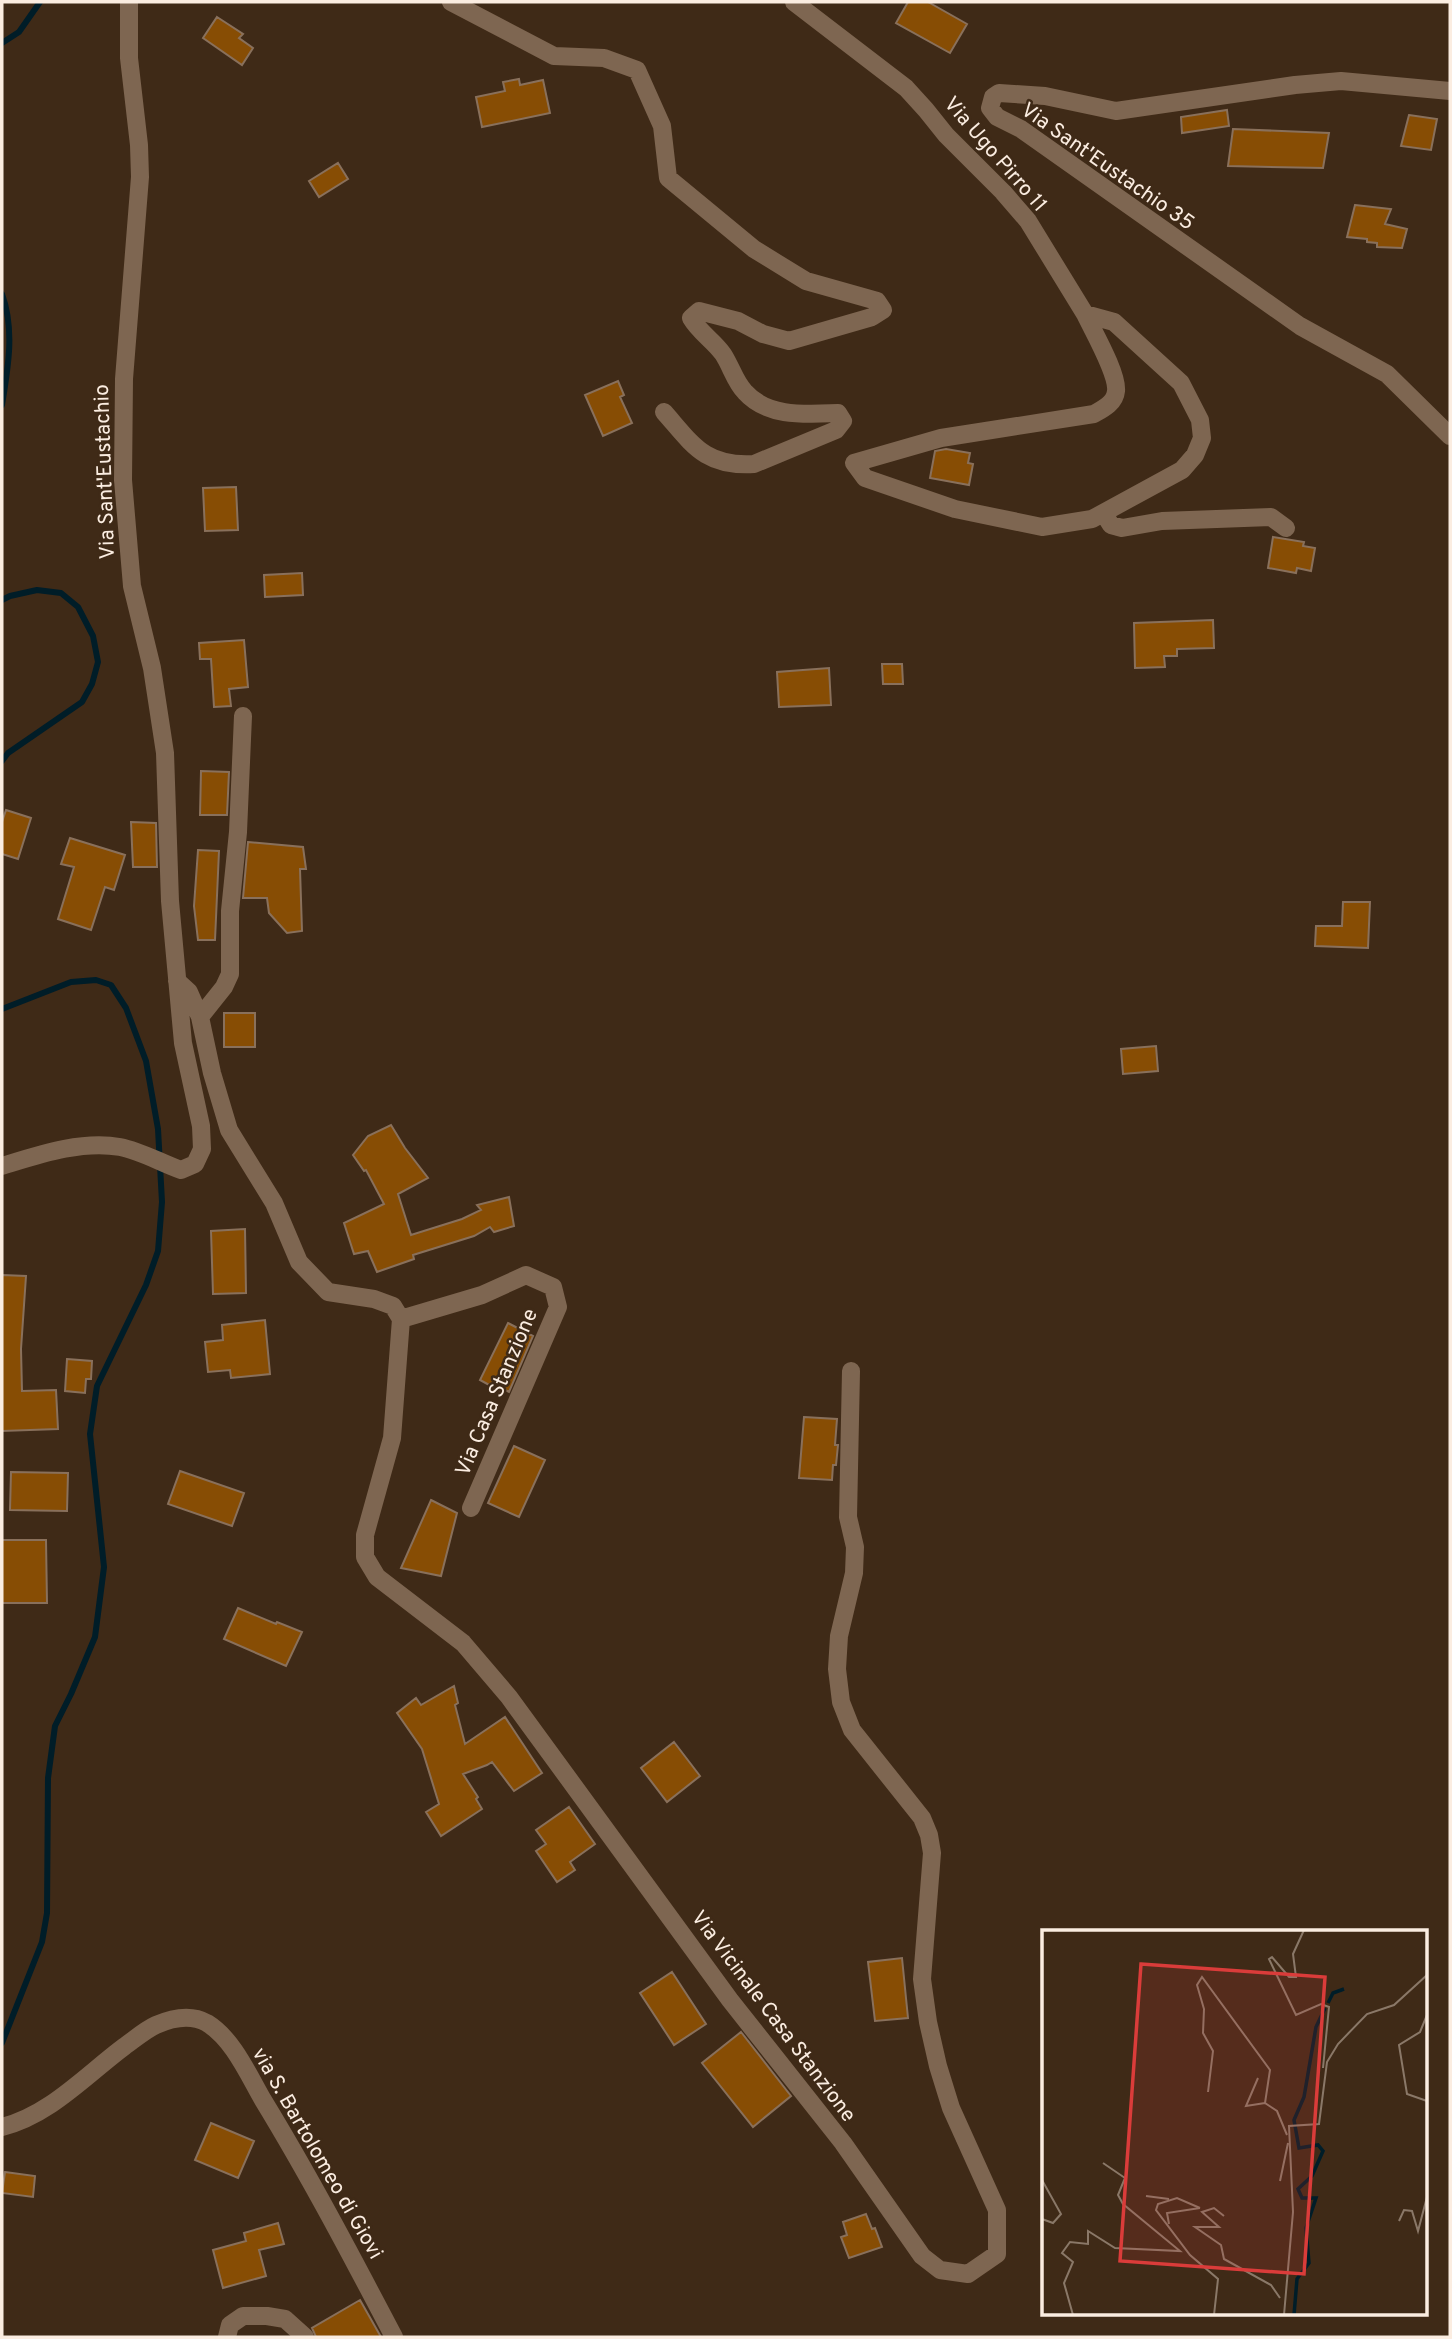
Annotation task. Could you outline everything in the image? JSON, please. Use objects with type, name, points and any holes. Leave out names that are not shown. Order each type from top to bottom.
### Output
[{"type":"street","name":"Via Sant'Eustachio","points":[[2,1166],[86,1146],[121,1147],[181,1170],[195,1164],[201,1149],[201,1126],[183,1043],[177,981],[170,901],[165,753],[152,668],[132,586],[123,480],[124,379],[140,177],[129,58],[129,2]]},
{"type":"street","points":[[451,2],[554,56],[604,58],[637,70],[662,126],[668,178],[754,249],[806,281],[877,301],[883,310],[872,317],[789,341],[763,334],[738,321],[716,315],[699,312],[691,318],[695,326],[722,353],[744,392],[757,402],[779,411],[802,414],[838,413],[843,421],[836,430],[754,464],[743,464],[715,460],[698,450],[664,412]]},
{"type":"street","name":"Via Ugo Pirro 11","points":[[794,2],[906,88],[946,135],[1003,192],[1027,221],[1084,314],[1114,376],[1116,393],[1108,406],[1094,414],[941,438],[854,463],[865,478],[943,505],[1042,527],[1092,519],[1104,514]]},
{"type":"street","name":"Via Sant'Eustachio 35","points":[[1450,91],[1341,81],[1115,111],[1045,96],[999,93],[993,97],[990,108],[997,117],[1021,129],[1300,326],[1387,374],[1450,436]]},
{"type":"street","points":[[1084,314],[1114,322],[1181,383],[1200,420],[1202,439],[1195,455],[1182,470],[1104,514],[1111,525],[1122,528],[1162,521],[1271,517],[1286,528]]},
{"type":"street","points":[[200,1017],[224,987],[230,974],[230,911],[238,832],[243,716]]},
{"type":"street","points":[[177,981],[189,992],[200,1017],[212,1073],[229,1130],[274,1203],[299,1262],[328,1292],[374,1299],[393,1306],[401,1319]]},
{"type":"street","name":"Via Casa Stanzione","points":[[401,1319],[482,1295],[526,1275],[553,1287],[558,1307],[471,1508]]},
{"type":"street","name":"Via Vicinale Casa Stanzione","points":[[401,1319],[393,1438],[365,1535],[365,1557],[377,1577],[463,1643],[509,1697],[730,2000],[843,2143],[922,2256],[940,2270],[968,2274],[997,2254],[997,2210],[951,2108],[928,2022],[922,1979],[932,1853],[929,1835],[922,1818],[852,1730],[841,1702],[836,1669],[839,1636],[855,1573],[855,1548],[848,1517],[851,1371]]},
{"type":"street","name":"via S. Bartolomeo di Giovi","points":[[2,2127],[17,2124],[48,2108],[102,2063],[154,2026],[186,2018],[199,2019],[209,2024],[235,2052],[302,2164],[394,2337]]},
{"type":"street","points":[[226,2337],[230,2325],[243,2316],[267,2316],[285,2319],[304,2337]]},
{"type":"building","points":[[908,2],[928,2],[967,24],[950,53],[896,23]]},
{"type":"building","points":[[217,17],[243,34],[239,38],[253,48],[242,65],[203,38]]},
{"type":"building","points":[[519,79],[520,85],[543,80],[550,113],[482,127],[476,97],[505,91],[503,82]]},
{"type":"building","points":[[1227,110],[1229,126],[1182,133],[1181,117]]},
{"type":"building","points":[[1409,115],[1437,119],[1431,150],[1401,146]]},
{"type":"building","points":[[1233,129],[1329,133],[1323,168],[1228,166]]},
{"type":"building","points":[[338,163],[348,179],[319,197],[309,181]]},
{"type":"building","points":[[1355,205],[1391,209],[1385,224],[1407,229],[1402,248],[1377,247],[1377,243],[1367,242],[1367,239],[1347,237]]},
{"type":"building","points":[[618,381],[624,395],[620,397],[632,423],[603,436],[585,395]]},
{"type":"building","points":[[946,449],[970,453],[968,463],[973,464],[969,485],[930,478],[935,451]]},
{"type":"building","points":[[236,487],[238,530],[205,531],[203,488]]},
{"type":"building","points":[[1273,537],[1304,542],[1303,546],[1315,548],[1311,571],[1297,568],[1296,573],[1268,568]]},
{"type":"building","points":[[302,573],[303,595],[265,597],[264,575]]},
{"type":"building","points":[[1213,620],[1214,648],[1177,649],[1177,656],[1164,656],[1165,667],[1135,668],[1134,623]]},
{"type":"building","points":[[244,640],[248,687],[229,689],[231,706],[214,707],[211,659],[200,659],[199,643]]},
{"type":"building","points":[[882,664],[902,664],[903,684],[883,684]]},
{"type":"building","points":[[829,668],[831,705],[779,707],[777,672]]},
{"type":"building","points":[[201,771],[229,772],[227,815],[200,815]]},
{"type":"building","points":[[6,810],[31,818],[18,859],[2,854],[2,822]]},
{"type":"building","points":[[131,822],[156,823],[157,867],[133,867]]},
{"type":"building","points":[[70,838],[125,855],[114,890],[105,887],[91,930],[58,919],[74,867],[61,864]]},
{"type":"building","points":[[248,842],[303,847],[306,869],[300,869],[302,931],[287,933],[269,913],[267,898],[243,898]]},
{"type":"building","points":[[198,850],[219,851],[215,940],[198,940],[194,906]]},
{"type":"building","points":[[1343,902],[1370,902],[1368,948],[1315,946],[1316,926],[1342,926]]},
{"type":"building","points":[[224,1013],[255,1013],[255,1047],[224,1047]]},
{"type":"building","points":[[1156,1046],[1158,1071],[1123,1074],[1121,1049]]},
{"type":"building","points":[[391,1125],[428,1178],[398,1194],[411,1235],[462,1219],[481,1210],[477,1205],[509,1197],[514,1226],[494,1232],[490,1227],[474,1236],[413,1255],[414,1259],[377,1272],[368,1251],[354,1254],[344,1223],[384,1204],[366,1170],[364,1171],[353,1155],[368,1136]]},
{"type":"building","points":[[245,1229],[246,1293],[213,1294],[211,1231]]},
{"type":"building","points":[[2,1275],[26,1276],[21,1349],[22,1391],[56,1390],[58,1429],[2,1431]]},
{"type":"building","points":[[265,1320],[270,1374],[231,1378],[230,1370],[208,1372],[205,1342],[223,1340],[222,1325]]},
{"type":"building","points":[[508,1323],[533,1336],[509,1392],[505,1390],[504,1393],[480,1380]]},
{"type":"building","points":[[67,1359],[92,1361],[91,1379],[86,1379],[85,1393],[65,1391]]},
{"type":"building","points":[[804,1417],[837,1419],[835,1445],[838,1445],[832,1480],[799,1478]]},
{"type":"building","points":[[514,1446],[545,1460],[519,1517],[488,1503]]},
{"type":"building","points":[[180,1471],[244,1493],[232,1526],[168,1504]]},
{"type":"building","points":[[11,1472],[68,1473],[67,1511],[10,1510]]},
{"type":"building","points":[[431,1500],[457,1513],[441,1576],[401,1568]]},
{"type":"building","points":[[2,1540],[46,1540],[47,1603],[2,1603]]},
{"type":"building","points":[[238,1608],[302,1632],[286,1666],[224,1639]]},
{"type":"building","points":[[454,1686],[458,1703],[455,1705],[465,1744],[505,1717],[542,1773],[514,1791],[492,1762],[463,1774],[478,1797],[476,1799],[482,1809],[441,1836],[426,1812],[439,1804],[422,1749],[397,1713],[416,1698],[421,1705]]},
{"type":"building","points":[[674,1742],[700,1776],[667,1802],[641,1768]]},
{"type":"building","points":[[569,1807],[595,1844],[570,1862],[575,1870],[557,1882],[536,1851],[546,1844],[536,1830]]},
{"type":"building","points":[[902,1958],[908,2018],[875,2021],[868,1962]]},
{"type":"building","points":[[672,1972],[706,2024],[674,2045],[640,1993]]},
{"type":"building","points":[[741,2032],[791,2096],[753,2127],[702,2063]]},
{"type":"building","points":[[211,2123],[254,2141],[238,2178],[195,2160]]},
{"type":"building","points":[[5,2172],[35,2176],[33,2197],[2,2193]]},
{"type":"building","points":[[866,2214],[882,2247],[849,2258],[841,2237],[847,2235],[843,2222]]},
{"type":"building","points":[[278,2223],[284,2244],[259,2250],[266,2276],[223,2288],[213,2250],[246,2241],[244,2233]]},
{"type":"building","points":[[360,2300],[381,2337],[316,2337],[312,2328]]},
{"type":"waterway","points":[[2,43],[19,32],[40,2]]},
{"type":"waterway","points":[[2,294],[9,335],[2,405]]},
{"type":"waterway","points":[[2,600],[37,590],[61,593],[78,607],[93,636],[98,662],[92,684],[82,702],[8,753],[2,761]]},
{"type":"waterway","points":[[2,1009],[71,982],[96,980],[111,985],[126,1008],[146,1061],[158,1129],[162,1202],[158,1251],[146,1285],[97,1386],[90,1434],[104,1567],[95,1637],[55,1726],[48,1778],[47,1913],[42,1942],[2,2043]]}]
